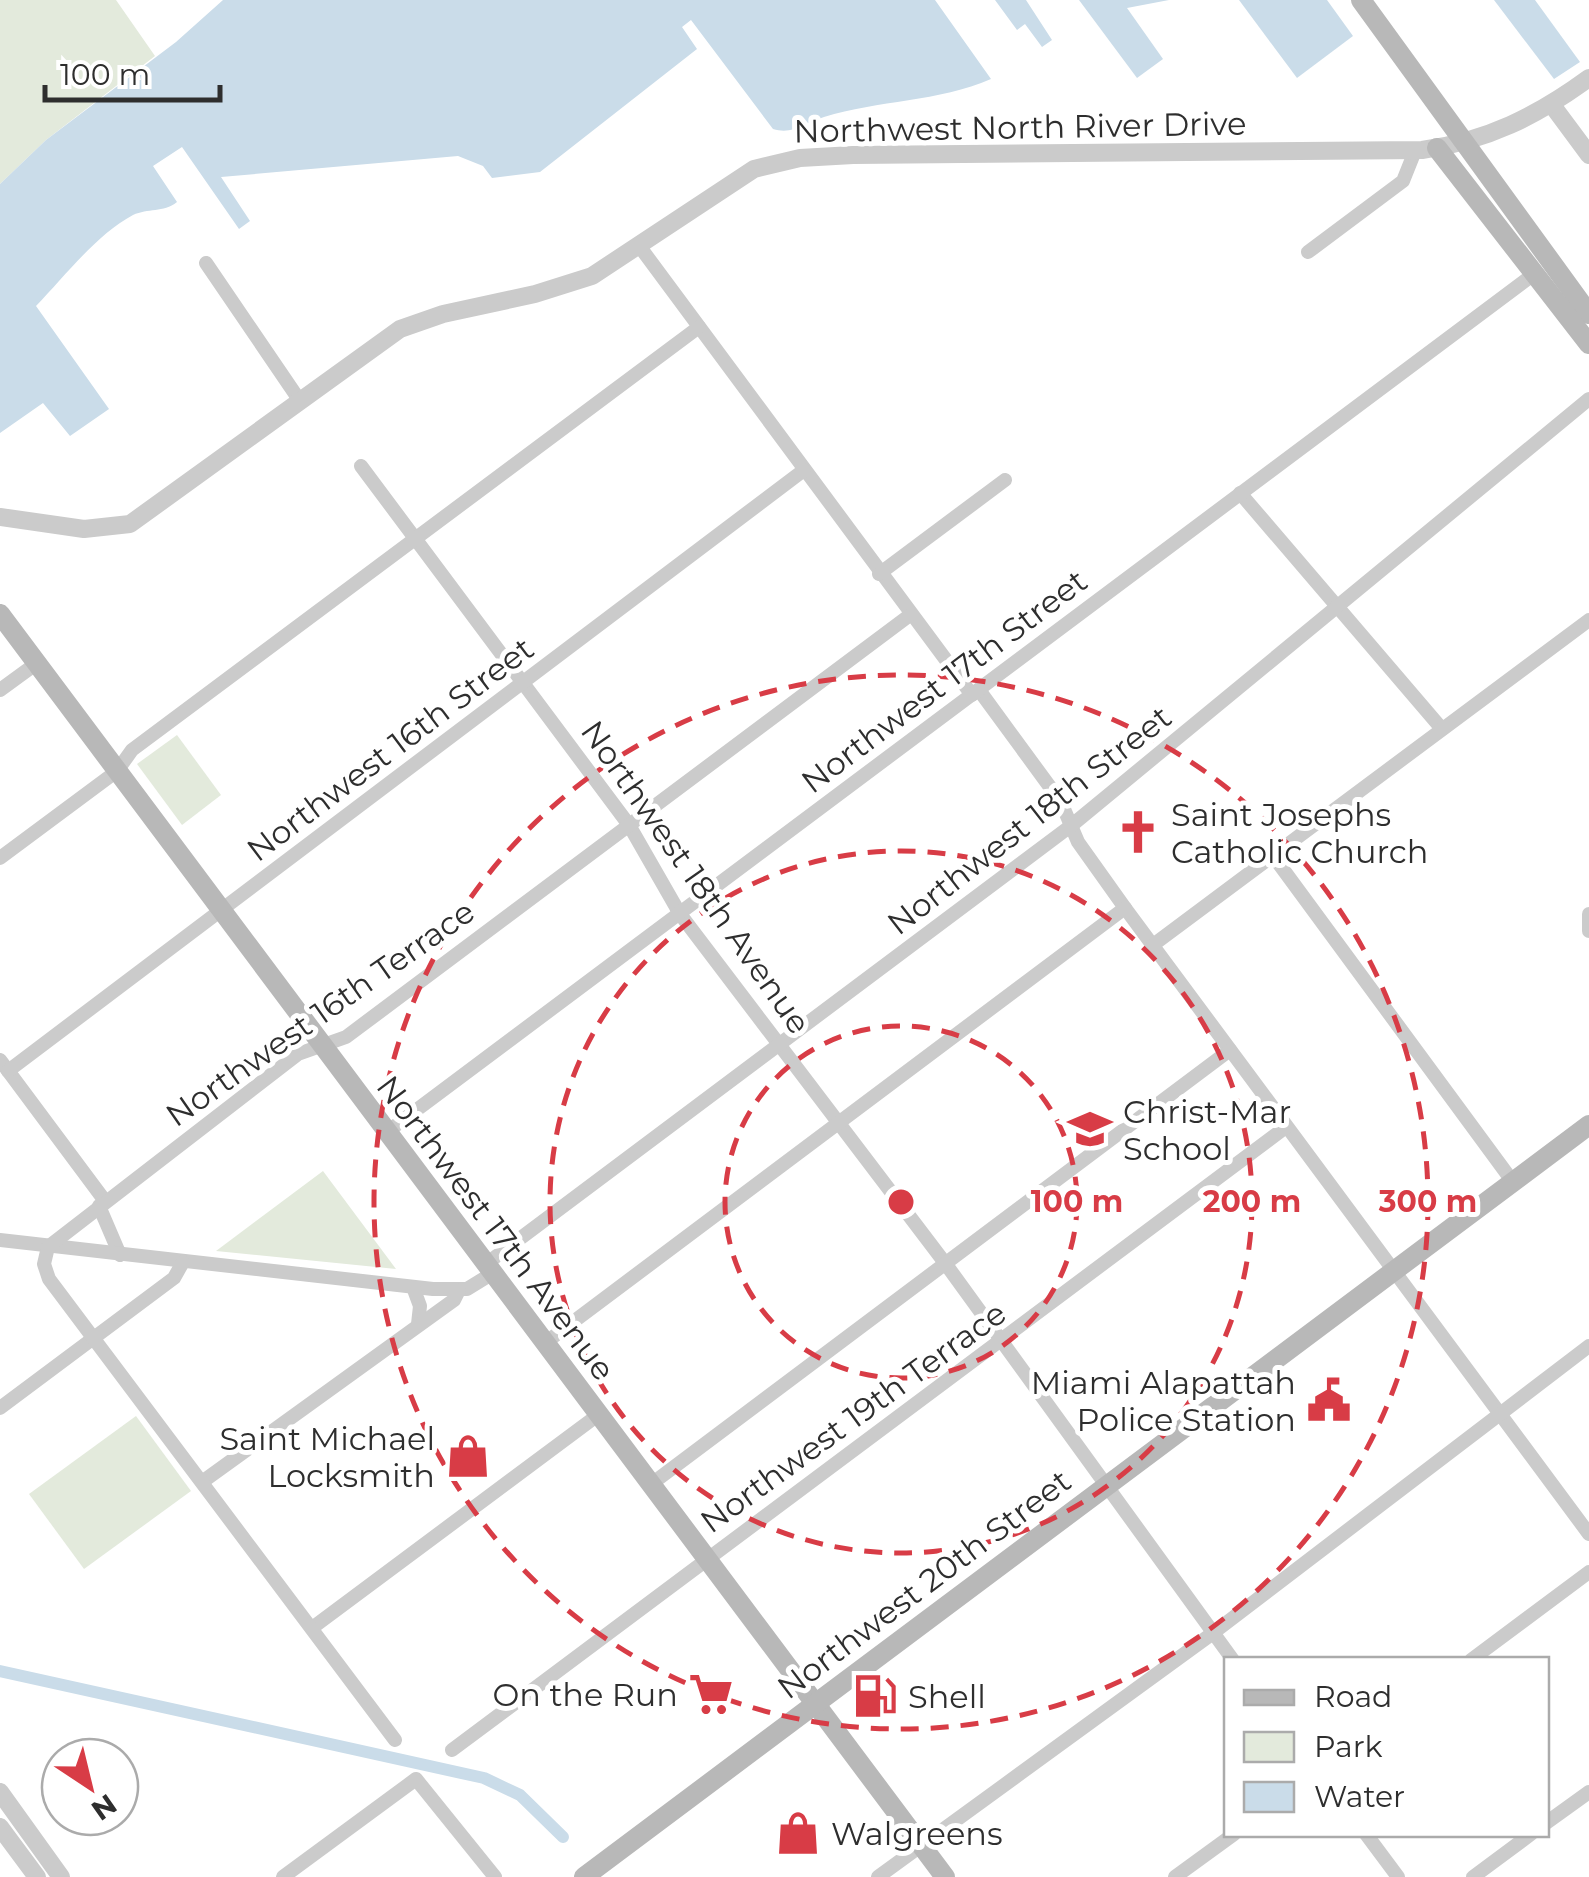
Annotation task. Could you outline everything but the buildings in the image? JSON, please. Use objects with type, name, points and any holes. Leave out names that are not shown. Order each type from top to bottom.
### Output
[{"type":"main road","points":[[1361,0],[1589,313]]},
{"type":"main road","points":[[1438,148],[1589,344]]},
{"type":"main road","name":"Northwest 17th Avenue","points":[[0,614],[945,1877]]},
{"type":"main road","name":"Northwest 20th Street","points":[[584,1877],[1589,1125]]},
{"type":"street","name":"Northwest North River Drive","points":[[0,517],[61,527],[119,528],[173,496],[374,345],[411,324],[564,287],[592,276],[740,176],[809,157],[1415,151],[1485,137],[1552,105],[1589,78]]},
{"type":"street","points":[[1552,105],[1589,155]]},
{"type":"street","points":[[1308,252],[1403,181],[1415,151]]},
{"type":"street","points":[[640,247],[910,615],[1061,802],[1078,842],[1125,908],[1589,1534]]},
{"type":"street","points":[[206,263],[300,400]]},
{"type":"street","name":"Northwest 17th Street","points":[[387,1132],[1534,274]]},
{"type":"street","points":[[0,858],[117,770],[132,750],[700,327]]},
{"type":"street","name":"Northwest 18th Street","points":[[459,1290],[1072,824],[1589,399]]},
{"type":"street","name":"Northwest 18th Avenue","points":[[361,466],[630,825],[680,914],[945,1262],[1231,1657]]},
{"type":"street","name":"Northwest 16th Street","points":[[4,1065],[222,910],[804,470]]},
{"type":"street","points":[[879,574],[1004,480]]},
{"type":"street","points":[[1240,493],[1442,729]]},
{"type":"street","name":"Northwest 16th Terrace","points":[[48,1247],[298,1054],[346,1037],[910,615]]},
{"type":"street","points":[[1153,945],[1589,620]]},
{"type":"street","points":[[0,690],[37,663]]},
{"type":"street","points":[[1274,857],[1513,1182]]},
{"type":"street","points":[[545,1343],[1125,908]]},
{"type":"street","points":[[650,1485],[1230,1050]]},
{"type":"street","points":[[4,1065],[102,1204],[120,1255]]},
{"type":"street","name":"Northwest 19th Terrace","points":[[452,1750],[1286,1127]]},
{"type":"street","points":[[0,1240],[459,1290],[454,1300],[202,1482]]},
{"type":"street","points":[[48,1247],[44,1264],[49,1278],[395,1740]]},
{"type":"street","points":[[0,1408],[180,1272],[184,1262]]},
{"type":"street","points":[[412,1287],[420,1306],[418,1324]]},
{"type":"street","points":[[878,1877],[1213,1634],[1589,1346]]},
{"type":"street","points":[[312,1628],[598,1415]]},
{"type":"street","points":[[1475,1657],[1589,1572]]},
{"type":"street","points":[[283,1877],[416,1779],[496,1877]]},
{"type":"street","points":[[0,1792],[62,1877]]},
{"type":"street","points":[[1549,1822],[1589,1792]]},
{"type":"street","points":[[0,1826],[36,1877]]},
{"type":"street","points":[[1176,1877],[1230,1837]]},
{"type":"street","points":[[1368,1837],[1398,1877]]},
{"type":"street","points":[[1474,1877],[1527,1837]]},
{"type":"green space","points":[[0,0],[116,0],[155,56],[46,140],[0,184]]},
{"type":"green space","points":[[177,735],[221,795],[182,825],[137,764]]},
{"type":"green space","points":[[323,1171],[396,1269],[216,1251]]},
{"type":"green space","points":[[136,1416],[191,1491],[84,1569],[29,1494]]},
{"type":"water","points":[[223,0],[935,0],[991,79],[951,92],[845,111],[793,129],[773,129],[691,20],[682,27],[697,49],[540,172],[492,178],[483,166],[458,156],[221,177],[250,221],[239,229],[182,147],[153,166],[177,202],[119,223],[36,306],[109,409],[70,436],[43,403],[0,433],[0,184],[46,140],[176,42]]},
{"type":"water","points":[[995,0],[1026,0],[1052,40],[1042,47],[1025,24],[1017,30]]},
{"type":"water","points":[[1079,0],[1169,0],[1127,8],[1163,59],[1137,78]]},
{"type":"water","points":[[1239,0],[1327,0],[1353,36],[1297,78]]},
{"type":"water","points":[[1494,0],[1535,0],[1580,62],[1554,79]]},
{"type":"waterway","points":[[0,1671],[484,1778],[520,1795],[563,1837]]},
{"type":"place","name":"Saint Josephs Catholic Church","points":[[1138,832]]},
{"type":"place","name":"Christ-Mar School","points":[[1090,1129]]},
{"type":"place","name":"Miami Alapattah Police Station","points":[[1329,1400]]},
{"type":"place","name":"Saint Michael Locksmith","points":[[468,1456]]},
{"type":"place","name":"On the Run","points":[[711,1694]]},
{"type":"place","name":"Shell","points":[[875,1696]]},
{"type":"place","name":"Walgreens","points":[[798,1833]]}]
